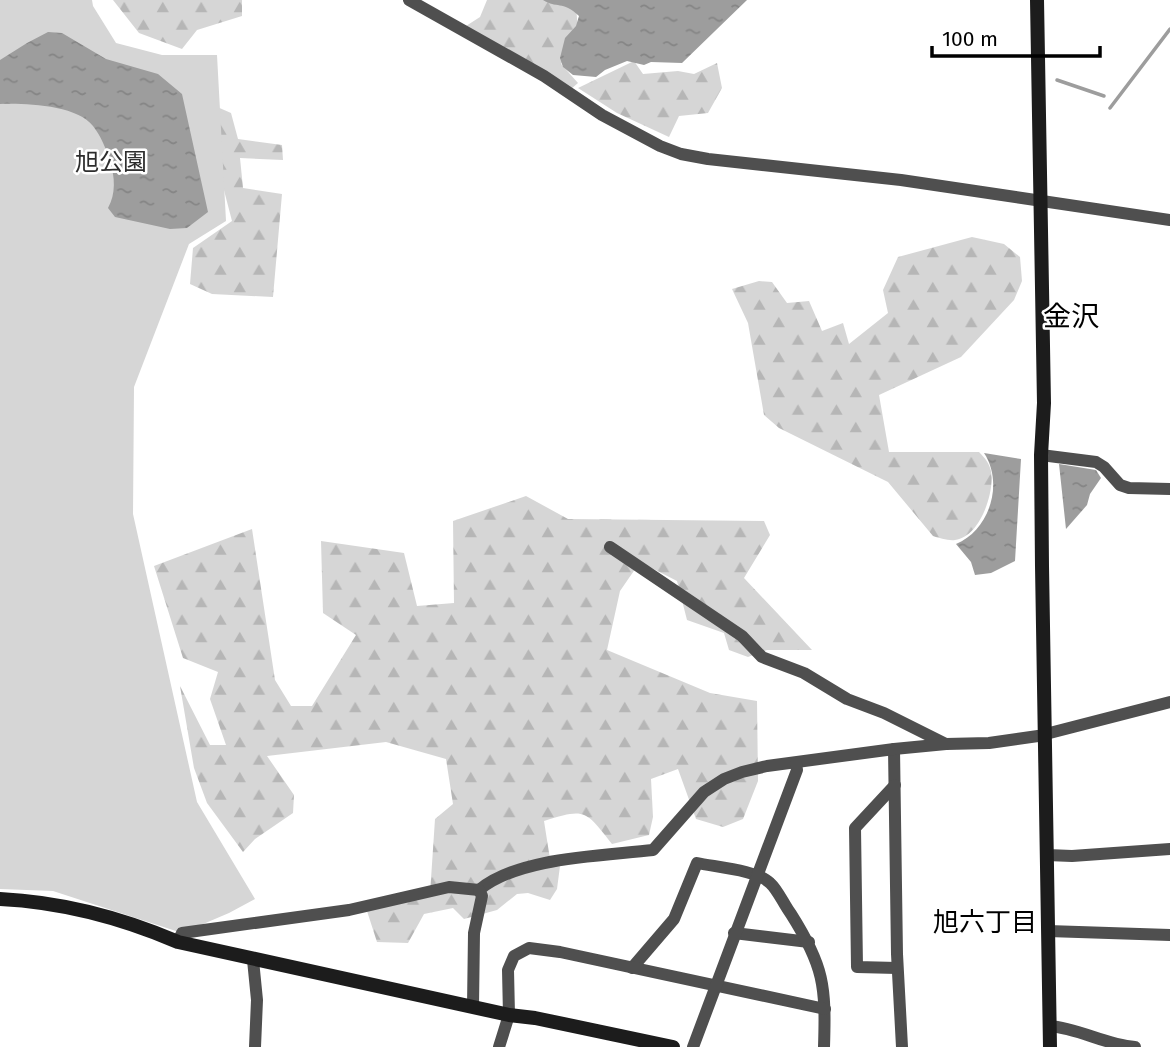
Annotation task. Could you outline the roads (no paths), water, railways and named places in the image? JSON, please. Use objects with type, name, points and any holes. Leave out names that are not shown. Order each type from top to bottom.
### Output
[{"type":"street","points":[[409,0],[553,81],[602,115],[660,146],[681,154],[901,180],[1170,220]]},
{"type":"street","points":[[1037,0],[1050,1047]]},
{"type":"street","points":[[1041,458],[1096,462],[1120,485],[1129,488],[1170,489]]},
{"type":"street","points":[[610,547],[742,636],[762,657],[804,673],[848,699],[884,713],[946,744]]},
{"type":"street","points":[[178,942],[182,933],[349,910],[449,887],[479,890],[499,875],[528,867],[653,850],[704,792],[723,779],[768,766],[894,749],[989,743],[1046,734],[1170,702]]},
{"type":"street","points":[[894,749],[897,968],[902,1047]]},
{"type":"street","points":[[693,1047],[797,770],[796,763]]},
{"type":"street","points":[[895,785],[856,828],[857,967],[897,968]]},
{"type":"street","points":[[1047,855],[1072,856],[1170,849]]},
{"type":"street","points":[[632,968],[674,919],[697,863],[757,876],[770,883],[809,943],[822,975],[824,1047]]},
{"type":"street","points":[[473,1006],[474,933],[482,896],[479,890]]},
{"type":"street","points":[[0,899],[62,905],[152,931],[178,942],[253,960],[673,1047]]},
{"type":"street","points":[[1048,931],[1170,935]]},
{"type":"street","points":[[734,933],[809,943]]},
{"type":"street","points":[[499,1047],[509,1015],[508,970],[514,956],[529,948],[559,952],[825,1009]]},
{"type":"street","points":[[253,960],[257,1000],[255,1047]]},
{"type":"street","points":[[1049,1026],[1135,1047]]},
{"type":"water","points":[[543,0],[747,0],[682,63],[651,62],[644,65],[627,61],[596,77],[573,75],[563,67],[560,58],[565,38],[576,26],[579,16],[564,6]]},
{"type":"water","points":[[48,32],[62,33],[106,59],[158,74],[182,94],[208,212],[187,228],[170,229],[115,217],[108,208],[113,191],[112,167],[93,126],[85,119],[63,110],[36,105],[0,104],[0,60]]},
{"type":"water","points":[[984,453],[1021,459],[1015,561],[991,573],[975,575],[971,562],[956,544],[978,528],[990,504],[993,478]]},
{"type":"water","points":[[1059,464],[1096,470],[1101,478],[1090,494],[1087,505],[1066,529]]},
{"type":"waterway","points":[[1110,108],[1170,29]]},
{"type":"waterway","points":[[1057,80],[1104,96]]},
{"type":"district","name":"金沢","points":[[1071,316]]},
{"type":"district","name":"旭六丁目","points":[[985,922]]},
{"type":"park label","name":"旭公園","points":[[111,162]]}]
